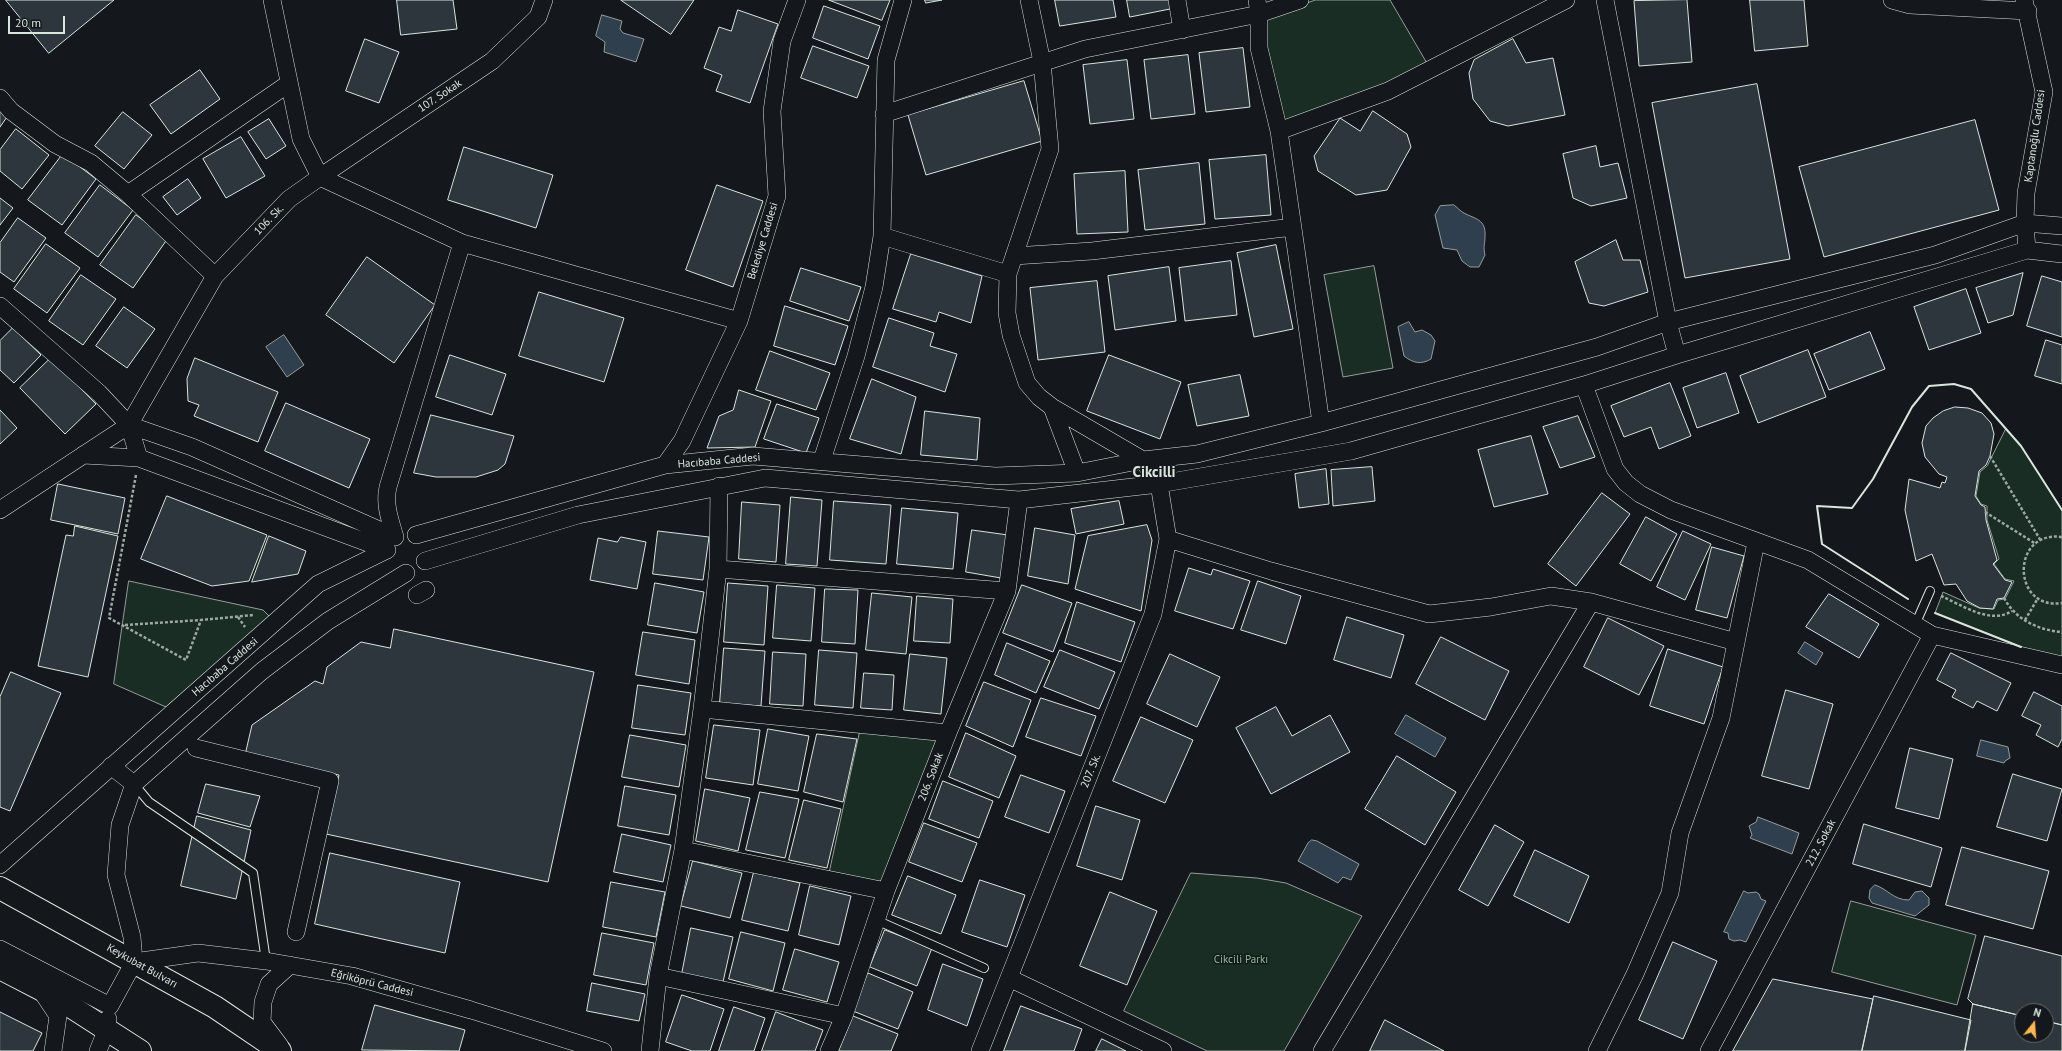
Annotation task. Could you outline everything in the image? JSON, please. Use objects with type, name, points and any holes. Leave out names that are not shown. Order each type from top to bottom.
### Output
[{"type":"highway","name":"Keykubat Bulvarı","points":[[0,888],[215,1007],[280,1051]]},
{"type":"highway","points":[[0,968],[40,989],[140,1051]]},
{"type":"street","points":[[272,0],[288,84],[301,139],[320,177],[462,243],[739,320]]},
{"type":"street","name":"107. Sokak","points":[[320,177],[492,61],[538,17],[544,0]]},
{"type":"street","name":"Belediye Caddesi","points":[[665,465],[682,441],[739,320],[777,196],[772,111],[782,40],[796,0]]},
{"type":"street","points":[[822,460],[856,356],[874,287],[882,236],[886,60],[903,0]]},
{"type":"street","points":[[1029,0],[1042,62],[1050,149],[1008,274],[1007,313],[1010,335],[1027,383],[1039,397],[1052,407],[1144,460],[1159,484]]},
{"type":"street","points":[[1177,0],[1182,30]]},
{"type":"street","points":[[884,114],[1085,49],[1182,30],[1258,7],[1300,0]]},
{"type":"street","points":[[1279,131],[1388,91],[1566,0]]},
{"type":"street","points":[[1605,0],[1668,322],[1677,355]]},
{"type":"street","points":[[1892,0],[1910,5],[2026,5]]},
{"type":"street","name":"Kaptanoğlu Caddesi","points":[[2026,5],[2044,92],[2026,194],[2025,223],[2027,250]]},
{"type":"street","points":[[1258,7],[1259,48],[1279,131],[1321,423]]},
{"type":"street","points":[[128,194],[288,84]]},
{"type":"street","points":[[0,98],[12,111],[55,144],[91,163],[128,194],[215,276]]},
{"type":"street","name":"106. Sk.","points":[[129,426],[215,276],[290,199],[320,177]]},
{"type":"street","points":[[2025,223],[2062,226]]},
{"type":"street","name":"Hacıbaba Caddesi","points":[[416,535],[665,465],[753,456],[822,460],[995,476],[1077,473],[1144,460],[1197,454],[1321,423],[1597,347],[1668,322],[1935,255],[2025,223]]},
{"type":"street","points":[[1014,256],[1092,251],[1293,227]]},
{"type":"street","points":[[882,236],[1008,274]]},
{"type":"street","points":[[406,573],[394,568],[387,557],[391,544],[386,501],[388,487],[462,243]]},
{"type":"street","points":[[425,561],[578,515],[765,478],[1019,500],[1159,484],[1351,451],[1584,386],[1677,355],[2027,250],[2062,254]]},
{"type":"street","points":[[0,306],[99,393],[129,426],[139,458]]},
{"type":"street","points":[[1584,386],[1615,469],[1626,483],[1640,494],[1671,510],[1808,560],[1932,635],[2062,665]]},
{"type":"street","points":[[1052,407],[1077,473]]},
{"type":"street","points":[[129,426],[192,447],[391,544]]},
{"type":"street","points":[[0,511],[129,426]]},
{"type":"street","points":[[83,456],[139,458],[391,544]]},
{"type":"street","name":"207. Sk.","points":[[980,1051],[1152,614],[1168,539],[1159,484]]},
{"type":"street","points":[[650,1051],[658,976],[683,850],[702,709],[718,569],[719,486]]},
{"type":"street","name":"206. Sokak","points":[[828,1051],[844,1016],[886,891],[948,733],[1008,591],[1019,500]]},
{"type":"street","points":[[98,1051],[106,1031],[110,1006],[134,962],[132,937],[116,875],[120,825],[134,784],[262,671],[328,621],[406,573],[418,569],[425,561],[427,551],[425,545],[416,535],[404,533],[391,544]]},
{"type":"street","points":[[1168,539],[1271,571],[1429,614],[1491,607],[1551,596],[1591,602],[1736,642]]},
{"type":"street","points":[[1597,1051],[1636,974],[1670,893],[1680,833],[1721,718],[1756,542]]},
{"type":"street","name":"Hacıbaba Caddesi","points":[[0,866],[73,799],[318,584],[391,544]]},
{"type":"street","points":[[718,569],[1008,591]]},
{"type":"street","points":[[1322,1051],[1591,602]]},
{"type":"street","name":"212. Sokak","points":[[1709,1051],[1932,635]]},
{"type":"street","points":[[702,709],[948,733]]},
{"type":"street","points":[[196,748],[330,781],[296,932]]},
{"type":"street","points":[[111,766],[134,784]]},
{"type":"street","points":[[683,850],[886,891]]},
{"type":"street","points":[[0,949],[110,1006]]},
{"type":"street","name":"Eğriköprü Caddesi","points":[[134,962],[198,953],[266,961],[352,976],[471,1010],[603,1051]]},
{"type":"street","points":[[286,1051],[276,1043],[262,1022],[263,1002],[269,984],[290,965]]},
{"type":"street","points":[[658,976],[844,1016]]},
{"type":"street","points":[[1009,978],[1163,1051]]},
{"type":"street","points":[[40,989],[58,1016],[53,1051]]},
{"type":"lane","points":[[1915,624],[1930,591]]},
{"type":"lane","points":[[134,784],[149,802],[253,873],[266,961]]},
{"type":"lane","points":[[876,920],[984,968]]},
{"type":"path","points":[[1990,456],[2041,541]]},
{"type":"path","points":[[139,458],[109,618],[186,660],[201,620]]},
{"type":"path","points":[[1986,512],[2036,544]]},
{"type":"path","points":[[2062,537],[2055,536],[2036,544],[2027,554],[2023,574],[2026,584],[2038,598],[2049,603],[2062,603]]},
{"type":"path","points":[[1930,591],[1987,616],[2001,616],[2012,610]]},
{"type":"path","points":[[2004,598],[2012,610],[2024,620],[2042,628],[2062,632]]},
{"type":"path","points":[[2024,620],[2038,598]]},
{"type":"path","points":[[124,625],[259,615]]},
{"type":"green space","points":[[1316,0],[1390,0],[1428,65],[1388,86],[1283,124],[1264,48],[1265,17]]},
{"type":"green space","points":[[1374,266],[1393,368],[1343,377],[1324,275]]},
{"type":"green space","points":[[2006,429],[2021,446],[2062,510],[2062,657],[2024,648],[1935,613],[1943,592],[1979,608],[1994,609],[1998,600],[2005,599],[2014,581],[2005,579],[1994,564],[1999,559],[1987,520],[1987,506],[1981,504],[1976,496],[1980,472],[1987,466]]},
{"type":"green space","points":[[129,581],[263,610],[270,617],[166,707],[114,684]]},
{"type":"green space","points":[[861,727],[943,735],[884,886],[829,875]]},
{"type":"green space","name":"Cikcili Parkı","points":[[1191,873],[1257,878],[1286,883],[1362,916],[1284,1051],[1207,1051],[1124,1011]]},
{"type":"green space","points":[[1851,901],[1976,935],[1957,1005],[1832,972]]},
{"type":"water","points":[[602,15],[622,21],[620,29],[623,33],[644,39],[636,62],[604,52],[605,42],[596,36]]},
{"type":"water","points":[[1454,205],[1463,212],[1479,220],[1484,226],[1485,255],[1479,267],[1470,267],[1462,261],[1457,250],[1443,248],[1435,215],[1440,206]]},
{"type":"water","points":[[1409,322],[1415,332],[1422,330],[1431,335],[1435,341],[1431,359],[1420,363],[1404,356],[1398,327]]},
{"type":"water","points":[[284,335],[304,365],[287,377],[266,347]]},
{"type":"water","points":[[1805,642],[1823,653],[1816,665],[1798,653]]},
{"type":"water","points":[[1406,715],[1446,738],[1435,757],[1395,734]]},
{"type":"water","points":[[1981,740],[2008,747],[2010,758],[2004,763],[1977,756]]},
{"type":"water","points":[[1758,817],[1799,833],[1792,854],[1750,838],[1752,835],[1749,826],[1756,822]]},
{"type":"water","points":[[1312,840],[1317,841],[1359,864],[1351,880],[1343,877],[1338,883],[1298,861],[1308,843]]},
{"type":"water","points":[[1875,885],[1903,900],[1909,900],[1915,892],[1922,891],[1929,898],[1929,905],[1915,916],[1872,903],[1869,898],[1870,890]]},
{"type":"water","points":[[1744,891],[1748,893],[1756,892],[1759,894],[1761,899],[1766,901],[1746,942],[1729,939],[1728,933],[1724,932]]},
{"type":"building","points":[[6,0],[114,0],[49,53]]},
{"type":"building","points":[[397,0],[453,0],[457,29],[401,35]]},
{"type":"building","points":[[621,0],[694,0],[671,34]]},
{"type":"building","points":[[829,0],[890,0],[882,20]]},
{"type":"building","points":[[925,0],[942,0],[926,3]]},
{"type":"building","points":[[1055,0],[1113,0],[1116,17],[1060,26]]},
{"type":"building","points":[[1127,0],[1173,0],[1175,8],[1130,17]]},
{"type":"building","points":[[1687,0],[1692,62],[1639,66],[1634,1]]},
{"type":"building","points":[[1750,0],[1804,0],[1808,46],[1755,51]]},
{"type":"building","points":[[824,6],[880,26],[868,59],[813,38]]},
{"type":"building","points":[[738,10],[778,24],[750,103],[716,91],[722,75],[704,68],[719,27],[731,31]]},
{"type":"building","points":[[365,39],[399,52],[379,103],[346,91]]},
{"type":"building","points":[[1513,39],[1526,63],[1553,58],[1565,115],[1508,126],[1490,121],[1473,99],[1469,73],[1474,60]]},
{"type":"building","points":[[813,46],[869,66],[857,98],[801,78]]},
{"type":"building","points":[[1243,48],[1250,107],[1206,112],[1199,53]]},
{"type":"building","points":[[1188,55],[1195,114],[1151,119],[1144,60]]},
{"type":"building","points":[[1127,60],[1134,119],[1090,124],[1083,65]]},
{"type":"building","points":[[200,70],[220,99],[171,134],[150,105]]},
{"type":"building","points":[[1024,81],[1042,141],[926,175],[908,115]]},
{"type":"building","points":[[1757,84],[1790,259],[1685,278],[1652,103]]},
{"type":"building","points":[[0,111],[7,117],[0,127]]},
{"type":"building","points":[[1373,111],[1407,134],[1411,147],[1387,190],[1356,195],[1318,171],[1314,156],[1340,118],[1360,131]]},
{"type":"building","points":[[123,112],[152,135],[124,169],[95,146]]},
{"type":"building","points":[[269,119],[286,146],[266,159],[248,132]]},
{"type":"building","points":[[1975,120],[1999,210],[1824,257],[1799,167]]},
{"type":"building","points":[[16,129],[49,155],[22,189],[0,171],[0,150]]},
{"type":"building","points":[[241,137],[265,176],[226,198],[203,159]]},
{"type":"building","points":[[1596,146],[1600,167],[1618,163],[1627,198],[1591,206],[1573,198],[1563,154]]},
{"type":"building","points":[[464,147],[553,175],[536,228],[448,200]]},
{"type":"building","points":[[63,154],[96,179],[62,225],[28,200]]},
{"type":"building","points":[[1266,155],[1271,215],[1215,219],[1209,160]]},
{"type":"building","points":[[1199,163],[1205,224],[1145,230],[1138,170]]},
{"type":"building","points":[[1125,171],[1128,232],[1077,234],[1074,174]]},
{"type":"building","points":[[188,179],[201,198],[177,215],[163,197]]},
{"type":"building","points":[[100,185],[133,210],[98,257],[65,233]]},
{"type":"building","points":[[717,185],[763,201],[733,287],[686,270]]},
{"type":"building","points":[[0,198],[13,208],[0,225]]},
{"type":"building","points":[[136,215],[168,238],[133,288],[100,265]]},
{"type":"building","points":[[18,218],[46,238],[14,282],[0,272],[0,243]]},
{"type":"building","points":[[1616,240],[1623,260],[1640,260],[1648,292],[1604,306],[1589,303],[1575,262]]},
{"type":"building","points":[[46,244],[80,268],[47,313],[14,289]]},
{"type":"building","points":[[1276,245],[1293,329],[1254,337],[1237,253]]},
{"type":"building","points":[[911,254],[982,276],[971,323],[939,312],[936,322],[893,309]]},
{"type":"building","points":[[367,257],[435,305],[394,363],[326,315]]},
{"type":"building","points":[[1231,261],[1237,315],[1185,321],[1179,268]]},
{"type":"building","points":[[1169,267],[1176,321],[1115,330],[1108,276]]},
{"type":"building","points":[[801,268],[861,287],[849,321],[790,301]]},
{"type":"building","points":[[2023,273],[2013,315],[1988,323],[1976,288]]},
{"type":"building","points":[[81,275],[116,299],[83,345],[49,321]]},
{"type":"building","points":[[2042,276],[2062,282],[2062,337],[2027,326]]},
{"type":"building","points":[[1097,281],[1105,352],[1038,360],[1030,288]]},
{"type":"building","points":[[1966,289],[1981,333],[1929,350],[1914,307]]},
{"type":"building","points":[[539,292],[624,318],[604,382],[519,356]]},
{"type":"building","points":[[785,306],[848,326],[835,365],[774,346]]},
{"type":"building","points":[[124,307],[155,329],[127,368],[96,346]]},
{"type":"building","points":[[889,318],[934,333],[930,346],[957,354],[945,392],[873,367]]},
{"type":"building","points":[[13,328],[41,355],[14,383],[0,370],[0,341]]},
{"type":"building","points":[[1870,332],[1885,369],[1829,390],[1814,354]]},
{"type":"building","points":[[2046,340],[2062,345],[2062,384],[2035,376]]},
{"type":"building","points":[[1808,350],[1826,397],[1758,423],[1740,376]]},
{"type":"building","points":[[770,351],[830,373],[816,410],[756,390]]},
{"type":"building","points":[[450,355],[506,374],[492,415],[436,397]]},
{"type":"building","points":[[1109,355],[1181,382],[1160,439],[1087,411]]},
{"type":"building","points":[[51,358],[96,404],[65,434],[20,388]]},
{"type":"building","points":[[195,358],[278,392],[258,442],[194,416],[199,405],[188,401],[187,379]]},
{"type":"building","points":[[1726,373],[1739,413],[1697,428],[1683,388]]},
{"type":"building","points":[[1240,375],[1249,416],[1197,426],[1188,385]]},
{"type":"building","points":[[872,379],[916,397],[901,454],[850,439]]},
{"type":"building","points":[[1670,383],[1691,436],[1659,449],[1651,427],[1624,437],[1611,406]]},
{"type":"building","points":[[739,390],[771,401],[755,447],[707,448],[719,416],[733,410]]},
{"type":"building","points":[[286,403],[370,439],[349,488],[265,451]]},
{"type":"building","points":[[777,404],[819,418],[806,453],[764,439]]},
{"type":"building","points":[[1955,407],[1968,408],[1982,413],[1991,423],[1994,434],[1990,456],[1986,465],[1979,471],[1975,496],[1981,505],[1985,507],[1986,520],[1997,560],[1993,564],[2005,580],[2012,582],[2004,598],[1997,599],[1993,609],[1980,608],[1967,601],[1956,584],[1944,585],[1932,554],[1916,561],[1905,510],[1909,479],[1940,488],[1942,482],[1945,483],[1947,477],[1939,474],[1925,457],[1922,443],[1926,426],[1933,418],[1943,411]]},
{"type":"building","points":[[0,410],[17,428],[0,444]]},
{"type":"building","points":[[925,411],[980,418],[977,460],[921,455]]},
{"type":"building","points":[[431,415],[514,436],[505,464],[498,470],[476,477],[436,477],[414,473]]},
{"type":"building","points":[[1578,416],[1595,457],[1560,468],[1543,427]]},
{"type":"building","points":[[1531,436],[1548,494],[1494,507],[1478,450]]},
{"type":"building","points":[[1372,467],[1375,501],[1333,506],[1331,470]]},
{"type":"building","points":[[1326,469],[1329,504],[1299,508],[1295,474]]},
{"type":"building","points":[[58,484],[125,498],[118,534],[51,520]]},
{"type":"building","points":[[1602,493],[1630,514],[1576,586],[1548,564]]},
{"type":"building","points":[[167,496],[267,535],[249,581],[212,586],[141,559]]},
{"type":"building","points":[[791,497],[822,500],[817,566],[786,564]]},
{"type":"building","points":[[834,501],[891,505],[886,564],[830,560]]},
{"type":"building","points":[[1119,501],[1124,524],[1076,534],[1071,509]]},
{"type":"building","points":[[742,502],[780,505],[776,562],[739,559]]},
{"type":"building","points":[[902,508],[958,513],[953,569],[897,564]]},
{"type":"building","points":[[1646,517],[1677,534],[1651,581],[1620,564]]},
{"type":"building","points":[[1147,525],[1152,540],[1141,611],[1075,589],[1088,536]]},
{"type":"building","points":[[75,526],[118,536],[88,677],[38,666],[66,535],[73,536]]},
{"type":"building","points":[[1035,528],[1075,535],[1068,584],[1028,576]]},
{"type":"building","points":[[972,530],[1008,535],[1001,578],[966,572]]},
{"type":"building","points":[[658,531],[709,537],[703,580],[653,574]]},
{"type":"building","points":[[1683,531],[1711,544],[1685,600],[1657,587]]},
{"type":"building","points":[[269,536],[306,551],[298,574],[252,582]]},
{"type":"building","points":[[621,537],[646,542],[637,589],[590,580],[598,538],[617,542]]},
{"type":"building","points":[[1712,547],[1744,556],[1727,618],[1696,610]]},
{"type":"building","points":[[1189,568],[1211,575],[1213,569],[1250,581],[1233,629],[1175,611]]},
{"type":"building","points":[[1258,581],[1301,596],[1286,644],[1241,630]]},
{"type":"building","points":[[655,583],[704,592],[697,633],[648,625]]},
{"type":"building","points":[[728,583],[768,586],[764,645],[724,642]]},
{"type":"building","points":[[777,585],[815,588],[811,641],[773,638]]},
{"type":"building","points":[[1022,585],[1072,603],[1053,652],[1003,633]]},
{"type":"building","points":[[825,589],[858,590],[855,644],[822,642]]},
{"type":"building","points":[[872,593],[912,597],[906,654],[866,650]]},
{"type":"building","points":[[1829,594],[1879,624],[1859,658],[1806,627]]},
{"type":"building","points":[[917,596],[953,599],[950,643],[914,641]]},
{"type":"building","points":[[1077,602],[1135,622],[1121,662],[1065,643]]},
{"type":"building","points":[[1347,617],[1404,635],[1391,678],[1334,660]]},
{"type":"building","points":[[1608,618],[1664,646],[1639,695],[1584,667]]},
{"type":"building","points":[[394,629],[594,672],[548,882],[326,834],[339,775],[245,755],[252,725],[315,681],[323,684],[327,667],[361,642],[390,648]]},
{"type":"building","points":[[643,632],[695,640],[689,684],[636,675]]},
{"type":"building","points":[[1441,637],[1509,671],[1485,720],[1416,684]]},
{"type":"building","points":[[1007,643],[1050,661],[1036,693],[995,675]]},
{"type":"building","points":[[724,648],[765,651],[761,706],[720,703]]},
{"type":"building","points":[[1668,649],[1723,667],[1704,724],[1650,706]]},
{"type":"building","points":[[819,650],[857,653],[853,708],[815,705]]},
{"type":"building","points":[[1060,650],[1115,672],[1099,709],[1044,687]]},
{"type":"building","points":[[773,652],[806,654],[803,706],[770,704]]},
{"type":"building","points":[[1951,653],[2011,683],[1997,711],[1977,701],[1973,708],[1952,697],[1956,690],[1937,680]]},
{"type":"building","points":[[910,654],[947,658],[941,714],[904,710]]},
{"type":"building","points":[[1170,654],[1220,677],[1197,727],[1147,704]]},
{"type":"building","points":[[11,672],[61,693],[10,811],[0,807],[0,697]]},
{"type":"building","points":[[864,673],[894,675],[892,710],[861,708]]},
{"type":"building","points":[[984,682],[1031,700],[1013,747],[966,726]]},
{"type":"building","points":[[638,685],[691,693],[685,735],[632,728]]},
{"type":"building","points":[[1786,690],[1833,704],[1809,789],[1762,776]]},
{"type":"building","points":[[2034,692],[2062,706],[2062,739],[2058,747],[2036,735],[2041,725],[2022,716]]},
{"type":"building","points":[[1041,698],[1096,716],[1081,756],[1026,737]]},
{"type":"building","points":[[1276,707],[1292,736],[1330,715],[1350,752],[1271,794],[1236,728]]},
{"type":"building","points":[[1141,717],[1193,740],[1165,803],[1113,781]]},
{"type":"building","points":[[714,725],[760,730],[753,785],[706,778]]},
{"type":"building","points":[[768,729],[809,736],[798,791],[758,784]]},
{"type":"building","points":[[966,733],[1016,756],[999,798],[949,777]]},
{"type":"building","points":[[817,734],[857,739],[843,802],[804,792]]},
{"type":"building","points":[[630,735],[686,745],[679,787],[622,777]]},
{"type":"building","points":[[1910,748],[1953,759],[1939,819],[1896,808]]},
{"type":"building","points":[[1397,756],[1456,792],[1425,845],[1365,809]]},
{"type":"building","points":[[2013,774],[2062,789],[2047,841],[1997,827]]},
{"type":"building","points":[[1021,775],[1065,791],[1049,833],[1005,817]]},
{"type":"building","points":[[943,781],[993,801],[979,838],[929,819]]},
{"type":"building","points":[[206,784],[260,796],[250,827],[198,813]]},
{"type":"building","points":[[625,786],[676,795],[669,835],[618,826]]},
{"type":"building","points":[[705,789],[750,798],[738,851],[696,841]]},
{"type":"building","points":[[760,792],[799,799],[785,858],[746,850]]},
{"type":"building","points":[[804,800],[841,809],[827,868],[789,860]]},
{"type":"building","points":[[1096,806],[1140,820],[1122,880],[1077,866]]},
{"type":"building","points":[[197,816],[251,830],[236,899],[181,886]]},
{"type":"building","points":[[924,823],[977,843],[962,882],[909,862]]},
{"type":"building","points":[[1864,824],[1942,848],[1931,887],[1853,864]]},
{"type":"building","points":[[1495,825],[1524,842],[1488,906],[1459,890]]},
{"type":"building","points":[[622,834],[671,845],[663,882],[614,872]]},
{"type":"building","points":[[1962,847],[2049,871],[2033,929],[1946,905]]},
{"type":"building","points":[[1535,850],[1589,876],[1569,923],[1514,896]]},
{"type":"building","points":[[330,853],[460,882],[445,953],[315,924]]},
{"type":"building","points":[[693,861],[742,873],[730,918],[681,906]]},
{"type":"building","points":[[754,872],[800,883],[788,931],[742,920]]},
{"type":"building","points":[[908,876],[956,895],[941,934],[892,915]]},
{"type":"building","points":[[980,880],[1025,895],[1007,947],[962,932]]},
{"type":"building","points":[[611,882],[665,892],[656,937],[603,927]]},
{"type":"building","points":[[810,886],[851,896],[839,945],[799,935]]},
{"type":"building","points":[[1110,892],[1157,911],[1127,985],[1080,966]]},
{"type":"building","points":[[691,928],[733,937],[723,982],[682,974]]},
{"type":"building","points":[[885,930],[932,948],[917,986],[870,967]]},
{"type":"building","points":[[741,932],[785,943],[773,991],[729,979]]},
{"type":"building","points":[[602,933],[654,943],[646,985],[594,975]]},
{"type":"building","points":[[1985,936],[2062,956],[2062,1025],[2054,1023],[2054,1003],[2014,1003],[2014,1014],[1973,1004],[1968,999]]},
{"type":"building","points":[[1673,942],[1717,961],[1683,1039],[1639,1020]]},
{"type":"building","points":[[795,949],[839,962],[827,1002],[783,990]]},
{"type":"building","points":[[943,964],[983,979],[967,1026],[928,1010]]},
{"type":"building","points":[[868,973],[913,992],[898,1029],[853,1011]]},
{"type":"building","points":[[1773,979],[1873,999],[1862,1051],[1733,1051]]},
{"type":"building","points":[[592,983],[645,994],[639,1021],[587,1011]]},
{"type":"building","points":[[682,995],[724,1009],[710,1051],[692,1051],[666,1042]]},
{"type":"building","points":[[1874,996],[1971,1020],[1965,1051],[1862,1051]]},
{"type":"building","points":[[1973,1004],[2014,1014],[2014,1043],[2054,1043],[2054,1023],[2062,1025],[2062,1051],[1965,1051]]},
{"type":"building","points":[[375,1005],[465,1030],[459,1051],[362,1050]]},
{"type":"building","points":[[1021,1006],[1082,1029],[1074,1051],[1004,1051]]},
{"type":"building","points":[[734,1007],[765,1018],[754,1051],[719,1051]]},
{"type":"building","points":[[0,1012],[42,1033],[33,1051],[0,1051]]},
{"type":"building","points":[[776,1012],[823,1030],[815,1051],[762,1051]]},
{"type":"building","points":[[853,1016],[898,1034],[891,1051],[839,1051]]},
{"type":"building","points":[[1385,1020],[1444,1051],[1370,1051]]},
{"type":"building","points":[[1102,1039],[1126,1051],[1096,1051]]},
{"type":"wall","points":[[1908,599],[1822,544],[1817,506],[1852,508],[1873,479],[1912,407],[1929,386],[1954,384],[1971,389],[2021,446],[2062,510]]},
{"type":"wall","points":[[1935,613],[2021,647]]},
{"type":"district","name":"Cikcilli","points":[[1154,473]]}]
